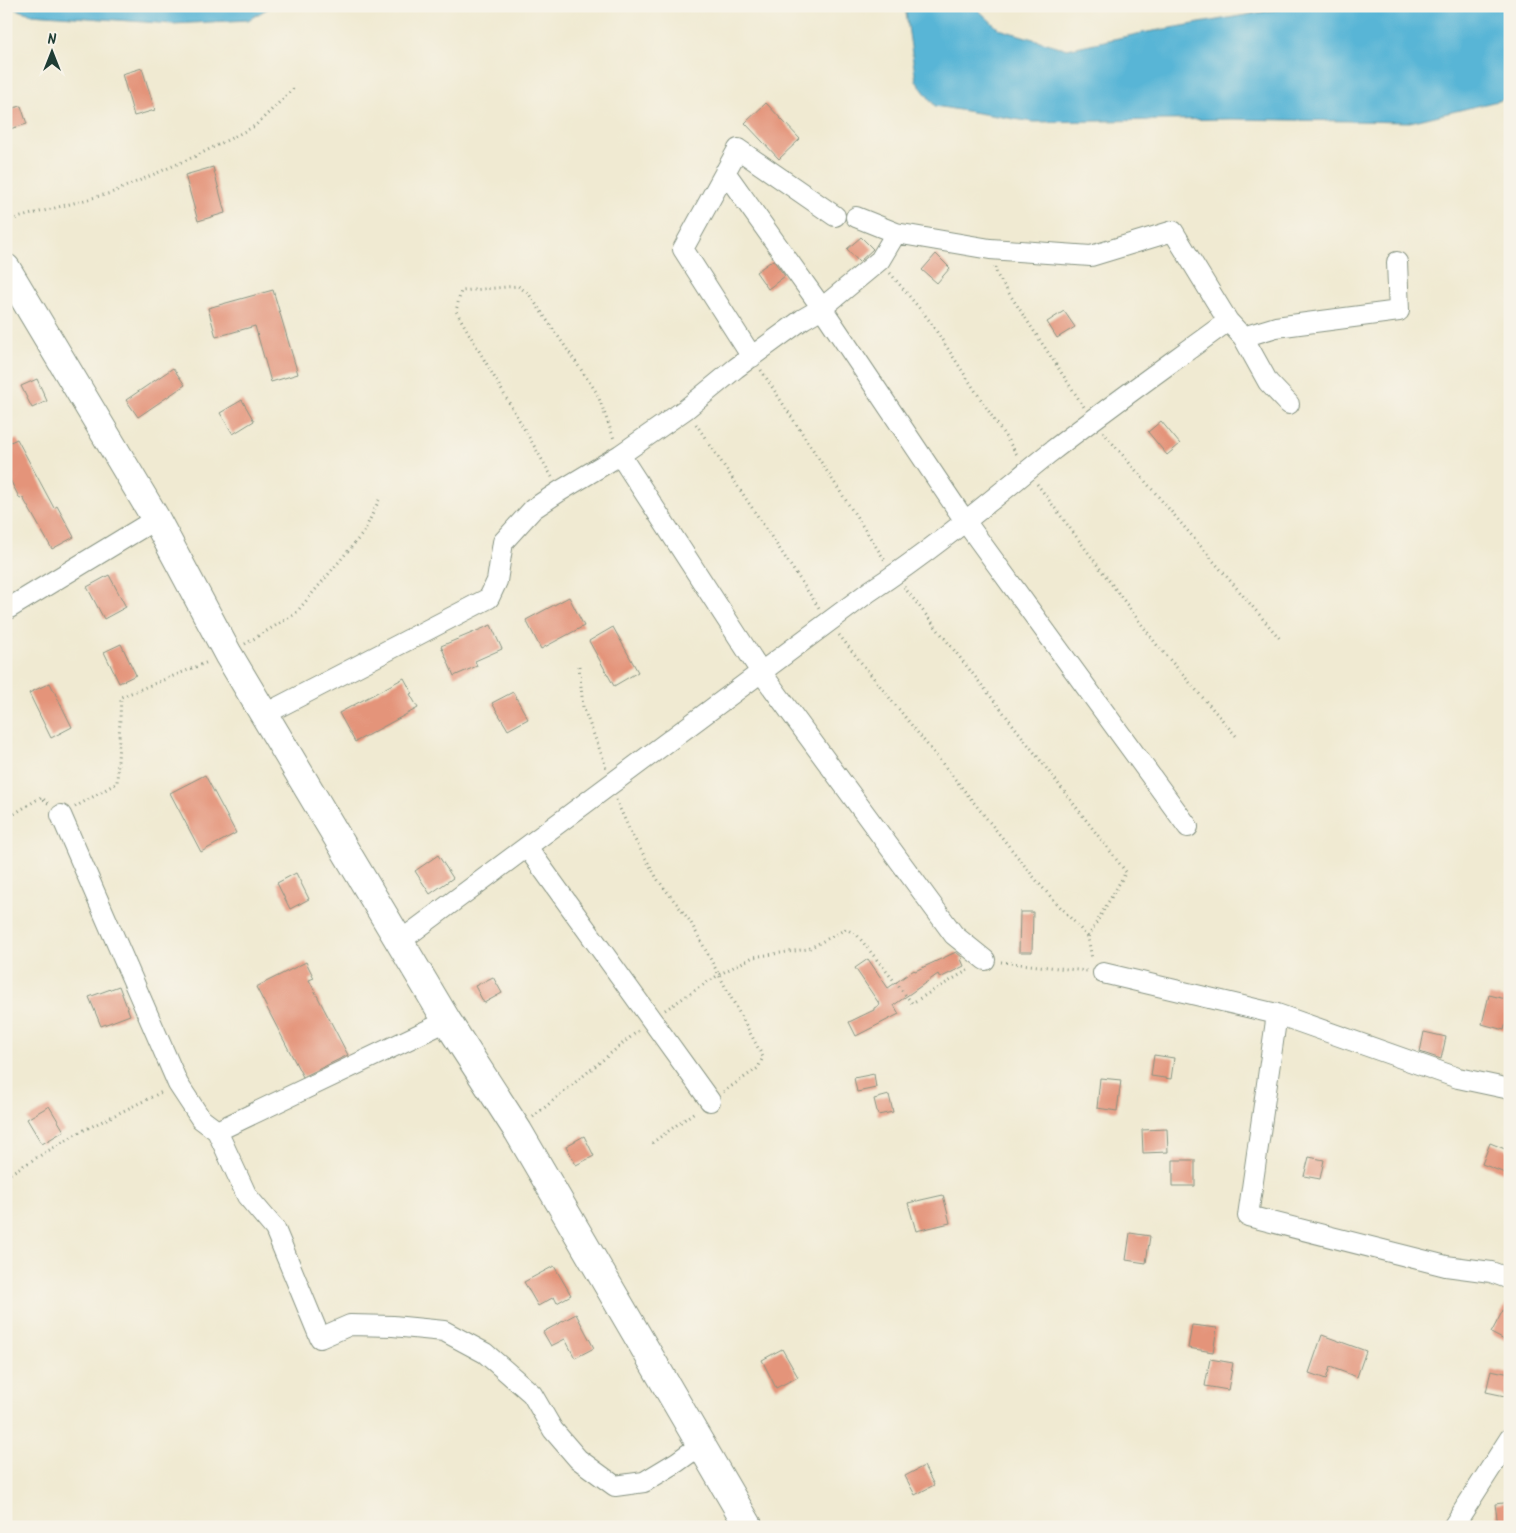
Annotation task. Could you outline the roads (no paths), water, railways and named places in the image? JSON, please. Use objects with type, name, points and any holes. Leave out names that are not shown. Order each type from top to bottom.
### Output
[{"type":"main road","points":[[6,268],[156,520],[228,654],[399,942],[518,1131],[749,1527]]},
{"type":"street","points":[[752,357],[684,249],[738,149],[834,216]]},
{"type":"street","points":[[725,172],[822,308],[965,521],[1188,826]]},
{"type":"street","points":[[856,217],[896,233],[990,249],[1091,256],[1173,231],[1228,321],[1243,337],[1268,382],[1288,404]]},
{"type":"street","points":[[265,714],[489,598],[497,581],[503,542],[533,509],[620,456],[686,409],[736,368],[803,319],[822,308],[880,260],[896,233]]},
{"type":"street","points":[[1243,337],[1276,327],[1399,311],[1397,262]]},
{"type":"street","points":[[399,942],[870,591],[895,575],[1093,419],[1228,321]]},
{"type":"street","points":[[620,456],[761,672],[954,935],[985,960]]},
{"type":"street","points":[[6,610],[156,520]]},
{"type":"street","points":[[62,815],[178,1084],[200,1119],[218,1131],[247,1196],[274,1229],[320,1338],[350,1325],[444,1330],[486,1353],[532,1394],[553,1430],[578,1459],[616,1486],[644,1482],[702,1444]]},
{"type":"street","points":[[527,847],[710,1101]]},
{"type":"street","points":[[1099,973],[1277,1014],[1458,1078],[1510,1090]]},
{"type":"street","points":[[1277,1014],[1248,1216],[1446,1266],[1491,1272],[1510,1279]]},
{"type":"street","points":[[218,1131],[448,1021]]},
{"type":"street","points":[[1453,1527],[1510,1438]]},
{"type":"water","points":[[6,6],[272,6],[248,20],[173,24],[31,14]]},
{"type":"water","points":[[905,6],[974,6],[999,29],[1067,49],[1142,33],[1298,6],[1510,6],[1510,98],[1410,122],[1230,119],[1033,122],[935,106],[916,81]]}]
